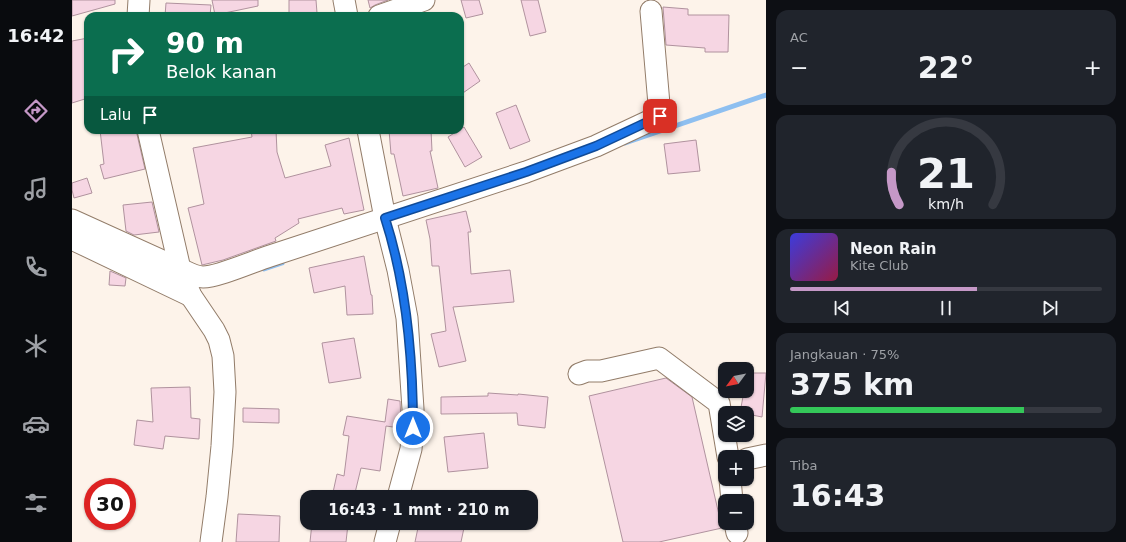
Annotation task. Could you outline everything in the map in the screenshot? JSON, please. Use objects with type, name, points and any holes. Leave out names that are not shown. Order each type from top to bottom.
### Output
[{"type":"street","points":[[138,12],[139,0]]},
{"type":"street","points":[[344,0],[346,12]]},
{"type":"street","points":[[390,12],[424,0]]},
{"type":"street","points":[[72,239],[185,282],[196,276],[204,277],[214,275],[386,223],[596,146],[660,116],[651,11]]},
{"type":"street","points":[[149,134],[185,282],[214,330],[219,340],[223,356],[225,392],[222,446],[211,542]]},
{"type":"street","points":[[369,134],[386,223],[398,270],[407,318],[413,428],[411,449],[400,490]]},
{"type":"street","points":[[72,220],[185,282]]},
{"type":"street","points":[[580,374],[587,371],[601,371],[659,358],[719,403],[727,450]]},
{"type":"street","points":[[754,458],[766,455]]},
{"type":"street","points":[[385,542],[388,530]]},
{"type":"building","points":[[72,0],[115,0],[115,4],[72,16]]},
{"type":"building","points":[[212,0],[258,0],[258,6],[229,12],[214,12]]},
{"type":"building","points":[[289,0],[316,0],[317,12],[289,12]]},
{"type":"building","points":[[368,0],[388,0],[370,8]]},
{"type":"building","points":[[461,0],[479,0],[483,14],[466,18]]},
{"type":"building","points":[[521,0],[538,0],[546,32],[530,36]]},
{"type":"building","points":[[166,3],[211,5],[210,12],[165,12]]},
{"type":"building","points":[[663,7],[688,9],[688,15],[729,15],[728,52],[705,52],[705,48],[666,45]]},
{"type":"building","points":[[84,39],[84,99],[72,103],[72,41]]},
{"type":"building","points":[[469,63],[480,81],[464,92],[464,66]]},
{"type":"building","points":[[516,105],[530,141],[510,149],[496,113]]},
{"type":"building","points":[[464,127],[482,157],[465,167],[448,137],[453,134],[464,134]]},
{"type":"building","points":[[100,134],[137,134],[145,169],[104,179],[100,165],[104,164]]},
{"type":"building","points":[[252,134],[276,134],[277,152],[285,178],[331,166],[325,145],[349,138],[364,210],[344,214],[342,208],[298,219],[299,223],[275,238],[276,241],[223,260],[202,265],[188,208],[204,204],[193,148],[252,137]]},
{"type":"building","points":[[389,134],[431,134],[432,151],[430,151],[438,188],[403,196],[394,154],[391,154]]},
{"type":"building","points":[[696,140],[700,171],[668,174],[664,144]]},
{"type":"building","points":[[87,178],[92,193],[74,198],[72,183]]},
{"type":"building","points":[[152,202],[159,232],[134,235],[126,231],[123,205]]},
{"type":"building","points":[[466,211],[471,232],[468,232],[471,274],[510,270],[514,302],[453,307],[466,361],[439,367],[431,334],[446,331],[439,266],[432,266],[430,239],[426,220]]},
{"type":"building","points":[[364,256],[372,295],[373,314],[347,315],[345,286],[314,293],[309,268]]},
{"type":"building","points":[[110,271],[126,278],[125,286],[109,285]]},
{"type":"building","points":[[354,338],[361,378],[329,383],[322,343]]},
{"type":"building","points":[[754,373],[766,373],[762,417],[754,415],[754,406],[741,406],[743,398],[754,398]]},
{"type":"building","points":[[666,378],[692,397],[718,511],[718,529],[659,542],[623,542],[589,396]]},
{"type":"building","points":[[190,387],[191,418],[200,419],[199,439],[165,436],[163,449],[134,445],[137,420],[153,422],[151,388]]},
{"type":"building","points":[[488,393],[548,397],[545,428],[518,425],[517,413],[441,414],[441,397],[488,396]]},
{"type":"building","points":[[388,399],[400,401],[400,428],[386,426],[380,471],[361,468],[356,490],[334,490],[337,474],[344,476],[349,436],[343,435],[347,416],[385,422]]},
{"type":"building","points":[[243,408],[279,409],[279,423],[243,422]]},
{"type":"building","points":[[484,433],[488,468],[448,472],[444,437]]},
{"type":"building","points":[[238,514],[280,516],[279,542],[236,542]]},
{"type":"building","points":[[311,530],[347,530],[346,542],[310,542]]},
{"type":"building","points":[[418,530],[464,530],[461,542],[415,542]]},
{"type":"waterway","points":[[625,143],[766,95]]},
{"type":"waterway","points":[[264,269],[282,263]]},
{"type":"route","points":[[413,428],[407,318],[398,270],[385,218],[526,172],[596,146],[660,116]]}]
